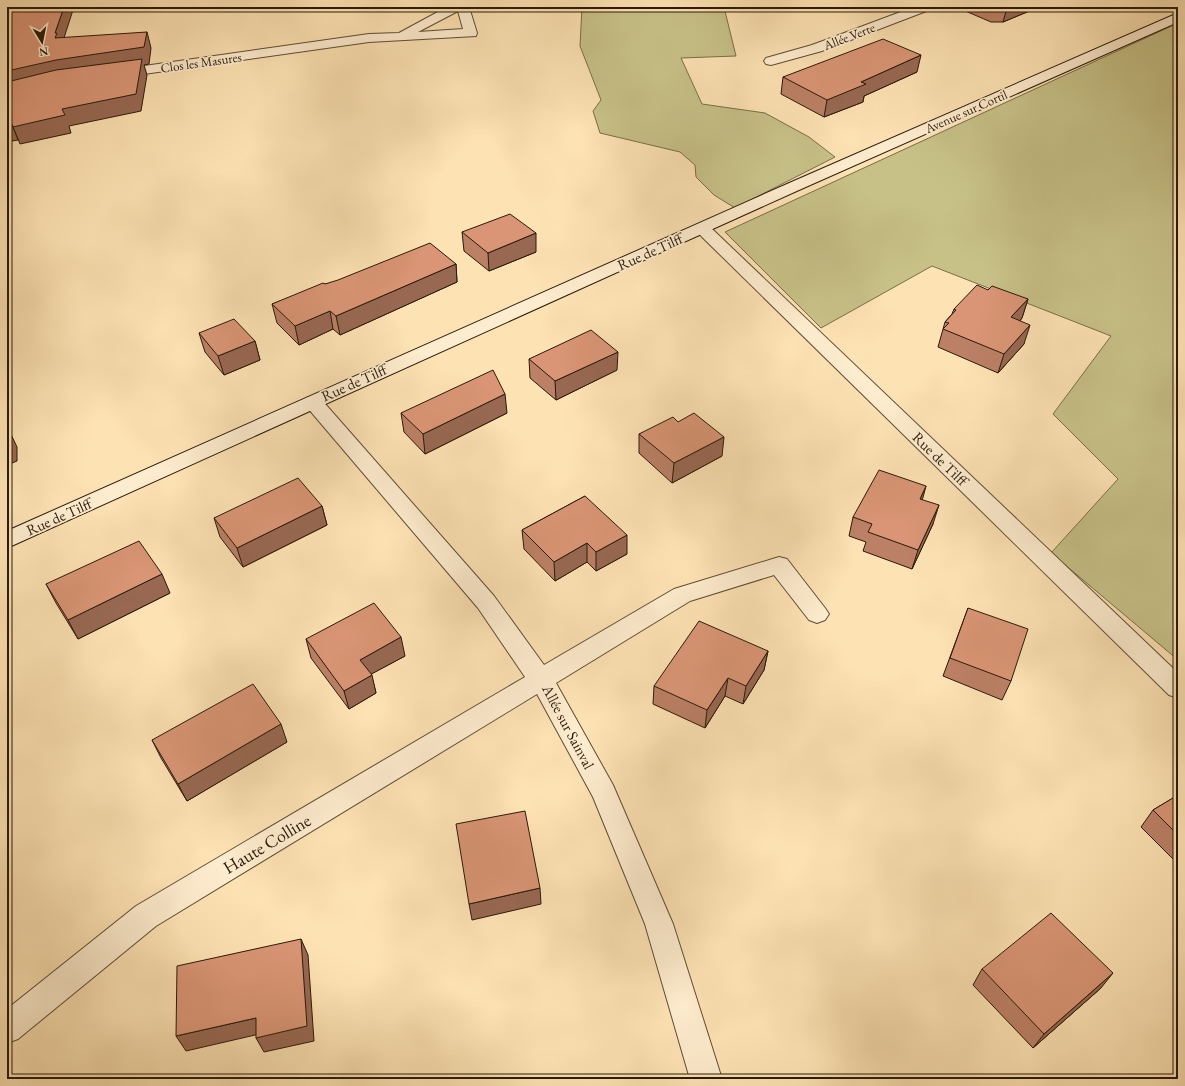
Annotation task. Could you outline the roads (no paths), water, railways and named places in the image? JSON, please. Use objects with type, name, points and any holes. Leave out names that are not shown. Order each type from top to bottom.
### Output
[{"type":"street","name":"Clos les Masures","points":[[397,37],[456,7]]},
{"type":"street","name":"Clos les Masures","points":[[100,77],[369,38],[471,33],[463,7]]},
{"type":"street","name":"Allée Verte","points":[[771,61],[818,48],[926,7]]},
{"type":"street","name":"Avenue sur Cortil","points":[[754,204],[1178,17]]},
{"type":"street","name":"Rue de Tilff","points":[[7,540],[703,229],[754,204]]},
{"type":"street","name":"Rue de Tilff","points":[[703,229],[1178,688]]},
{"type":"street","points":[[313,402],[486,602],[542,681]]},
{"type":"street","name":"Allée sur Sainval","points":[[706,1079],[659,924],[604,793],[542,681],[682,595],[779,565],[818,614]]},
{"type":"street","name":"Haute Colline","points":[[7,1028],[146,916],[542,681]]}]
